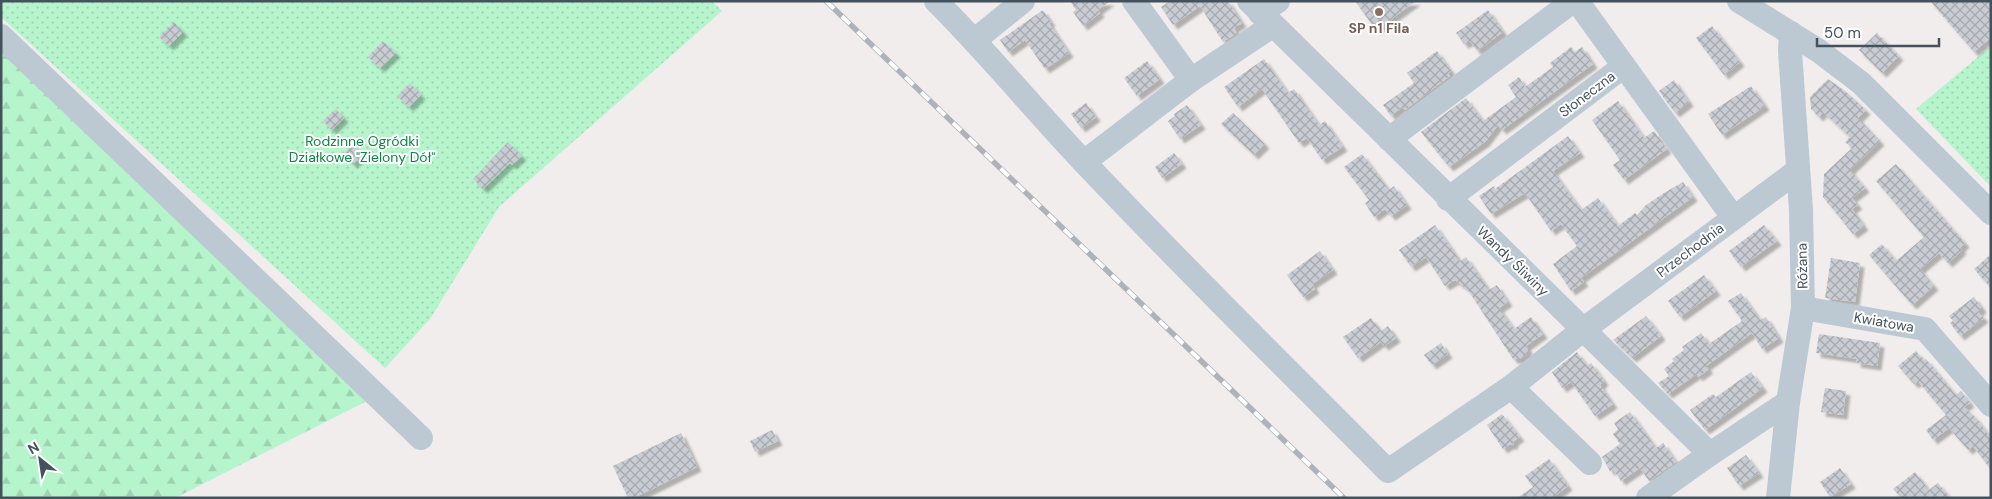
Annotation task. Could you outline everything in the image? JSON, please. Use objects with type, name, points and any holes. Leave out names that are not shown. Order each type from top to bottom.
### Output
[{"type":"street","points":[[936,1],[975,40],[1032,107],[1084,162],[1192,80],[1265,11]]},
{"type":"street","points":[[975,40],[1022,1]]},
{"type":"street","points":[[1134,1],[1192,80]]},
{"type":"street","points":[[1389,139],[1573,1]]},
{"type":"street","points":[[1577,1],[1624,66]]},
{"type":"street","points":[[1739,1],[1839,65],[1861,83],[1991,213]]},
{"type":"street","name":"Wandy Śliwiny","points":[[1265,11],[1448,198],[1710,454]]},
{"type":"street","name":"Różana","points":[[1778,498],[1788,402],[1803,308],[1800,210],[1790,51],[1791,34]]},
{"type":"street","points":[[1,36],[421,438]]},
{"type":"street","name":"Słoneczna","points":[[1448,198],[1624,66],[1733,217]]},
{"type":"street","name":"Przechodnia","points":[[1084,162],[1388,471],[1511,387],[1584,329],[1797,171]]},
{"type":"street","name":"Kwiatowa","points":[[1803,308],[1925,329],[1991,405]]},
{"type":"street","points":[[1511,387],[1590,463]]},
{"type":"street","points":[[1648,498],[1788,402]]},
{"type":"green space","name":"Rodzinne Ogródki Działkowe \"Zielony Dół\"","points":[[1,1],[712,1],[722,11],[499,207],[430,319],[385,368],[1,17]]},
{"type":"green space","points":[[1991,46],[1991,187],[1916,109]]},
{"type":"green space","points":[[1,51],[373,398],[175,498],[1,498]]},
{"type":"building","points":[[1070,1],[1110,1],[1098,10],[1100,13],[1083,26],[1073,12],[1076,10]]},
{"type":"building","points":[[1170,1],[1228,1],[1242,23],[1234,28],[1237,33],[1223,42],[1200,6],[1173,25],[1161,7]]},
{"type":"building","name":"SP n1 Fila","points":[[1355,1],[1416,1],[1376,30]]},
{"type":"building","points":[[1930,1],[1991,1],[1991,37],[1974,52]]},
{"type":"building","points":[[1043,10],[1051,22],[1049,23],[1069,53],[1045,69],[1025,40],[1008,52],[1000,40]]},
{"type":"building","points":[[1488,10],[1503,32],[1477,51],[1470,41],[1464,44],[1456,33]]},
{"type":"building","points":[[174,22],[183,32],[169,46],[159,37]]},
{"type":"building","points":[[1712,26],[1740,62],[1724,75],[1696,38]]},
{"type":"building","points":[[1877,33],[1899,56],[1882,73],[1859,50]]},
{"type":"building","points":[[383,41],[396,53],[380,68],[368,57]]},
{"type":"building","points":[[1571,47],[1575,52],[1582,47],[1593,64],[1502,130],[1498,125],[1485,142],[1449,167],[1421,132],[1466,98],[1483,121],[1516,97],[1508,85],[1519,77],[1525,87],[1553,67],[1550,63]]},
{"type":"building","points":[[1437,51],[1451,71],[1448,73],[1450,76],[1405,110],[1402,107],[1391,116],[1383,105],[1414,83],[1407,73]]},
{"type":"building","points":[[1264,59],[1288,93],[1294,89],[1319,125],[1325,121],[1343,147],[1322,160],[1307,138],[1299,143],[1262,89],[1238,107],[1224,87]]},
{"type":"building","points":[[1147,61],[1160,79],[1137,96],[1124,78]]},
{"type":"building","points":[[1828,79],[1866,110],[1858,118],[1880,141],[1850,170],[1865,188],[1852,198],[1858,205],[1852,209],[1864,226],[1853,234],[1823,197],[1824,174],[1852,148],[1845,142],[1850,137],[1823,112],[1819,117],[1811,109],[1810,97]]},
{"type":"building","points":[[1674,80],[1689,102],[1675,113],[1659,91]]},
{"type":"building","points":[[410,83],[421,95],[409,107],[397,96]]},
{"type":"building","points":[[1751,86],[1765,106],[1722,135],[1708,114]]},
{"type":"building","points":[[1618,101],[1644,138],[1654,131],[1667,149],[1624,180],[1613,165],[1620,160],[1592,120]]},
{"type":"building","points":[[1086,103],[1096,117],[1081,128],[1071,114]]},
{"type":"building","points":[[1187,105],[1201,125],[1180,139],[1168,121]]},
{"type":"building","points":[[336,109],[344,118],[332,130],[323,121]]},
{"type":"building","points":[[1233,113],[1265,144],[1254,155],[1221,124]]},
{"type":"building","points":[[1568,136],[1580,153],[1553,171],[1581,210],[1598,198],[1618,226],[1635,213],[1637,215],[1646,205],[1683,182],[1693,197],[1581,278],[1584,282],[1571,291],[1553,264],[1577,246],[1561,224],[1551,231],[1525,193],[1491,214],[1479,196],[1494,186],[1495,189]]},
{"type":"building","points":[[508,142],[522,156],[512,165],[510,163],[483,189],[473,179]]},
{"type":"building","points":[[353,145],[363,155],[353,164],[343,154]]},
{"type":"building","points":[[1174,153],[1182,164],[1162,178],[1155,167]]},
{"type":"building","points":[[1362,154],[1389,190],[1394,186],[1407,205],[1391,216],[1385,209],[1374,217],[1365,203],[1369,200],[1344,167]]},
{"type":"building","points":[[1896,164],[1965,243],[1960,248],[1962,250],[1948,263],[1939,253],[1920,269],[1934,286],[1912,305],[1869,255],[1882,244],[1896,261],[1924,237],[1876,181]]},
{"type":"building","points":[[1435,225],[1460,261],[1466,257],[1489,290],[1497,285],[1508,302],[1499,308],[1514,329],[1531,317],[1543,334],[1526,346],[1528,349],[1526,355],[1520,359],[1513,359],[1468,290],[1455,280],[1445,286],[1426,257],[1411,267],[1399,250]]},
{"type":"building","points":[[1764,225],[1777,241],[1741,267],[1729,251]]},
{"type":"building","points":[[1320,251],[1333,270],[1312,284],[1315,289],[1303,297],[1287,275]]},
{"type":"building","points":[[1991,254],[1991,288],[1974,269]]},
{"type":"building","points":[[1831,258],[1860,263],[1855,302],[1825,298]]},
{"type":"building","points":[[1704,275],[1716,291],[1680,317],[1668,301]]},
{"type":"building","points":[[1741,293],[1760,320],[1766,317],[1779,338],[1762,349],[1752,333],[1706,366],[1709,369],[1698,377],[1697,374],[1668,394],[1658,383],[1669,376],[1664,369],[1674,361],[1672,359],[1684,350],[1682,347],[1701,333],[1709,344],[1742,321],[1728,301]]},
{"type":"building","points":[[1974,297],[1982,308],[1978,312],[1984,318],[1960,336],[1950,323],[1953,321],[1949,316]]},
{"type":"building","points":[[1646,316],[1661,336],[1632,358],[1613,340]]},
{"type":"building","points":[[1371,318],[1381,331],[1388,326],[1396,338],[1384,346],[1381,342],[1358,358],[1343,337]]},
{"type":"building","points":[[1819,334],[1880,343],[1877,366],[1856,363],[1857,359],[1816,353]]},
{"type":"building","points":[[1441,343],[1448,354],[1432,365],[1424,355]]},
{"type":"building","points":[[1916,351],[1924,360],[1926,359],[1956,395],[1961,391],[1970,403],[1964,407],[1976,418],[1991,438],[1991,470],[1973,446],[1968,450],[1949,428],[1933,440],[1926,430],[1946,415],[1918,381],[1914,384],[1898,366]]},
{"type":"building","points":[[1577,352],[1587,366],[1591,363],[1604,381],[1600,385],[1613,404],[1595,416],[1571,382],[1562,388],[1552,372]]},
{"type":"building","points":[[1751,372],[1763,388],[1705,430],[1690,410],[1713,394],[1716,397]]},
{"type":"building","points":[[1825,388],[1846,391],[1843,415],[1821,412]]},
{"type":"building","points":[[1630,412],[1656,448],[1663,443],[1676,462],[1649,481],[1640,468],[1621,481],[1613,469],[1610,471],[1602,457],[1620,444],[1613,434],[1618,429],[1614,423]]},
{"type":"building","points":[[1502,414],[1520,437],[1514,441],[1513,445],[1503,449],[1487,425]]},
{"type":"building","points":[[772,430],[778,441],[755,452],[750,441]]},
{"type":"building","points":[[681,433],[697,467],[634,498],[628,498],[613,466]]},
{"type":"building","points":[[1746,455],[1759,473],[1739,486],[1727,468]]},
{"type":"building","points":[[1549,459],[1568,486],[1552,498],[1517,498],[1533,487],[1525,476]]},
{"type":"building","points":[[1840,468],[1851,484],[1830,497],[1820,482]]},
{"type":"building","points":[[1915,472],[1929,490],[1938,483],[1950,498],[1901,498],[1893,489]]},
{"type":"railway","points":[[826,1],[1344,498]]},
{"type":"place","name":"SP n1 Fila","points":[[1379,12]]}]
